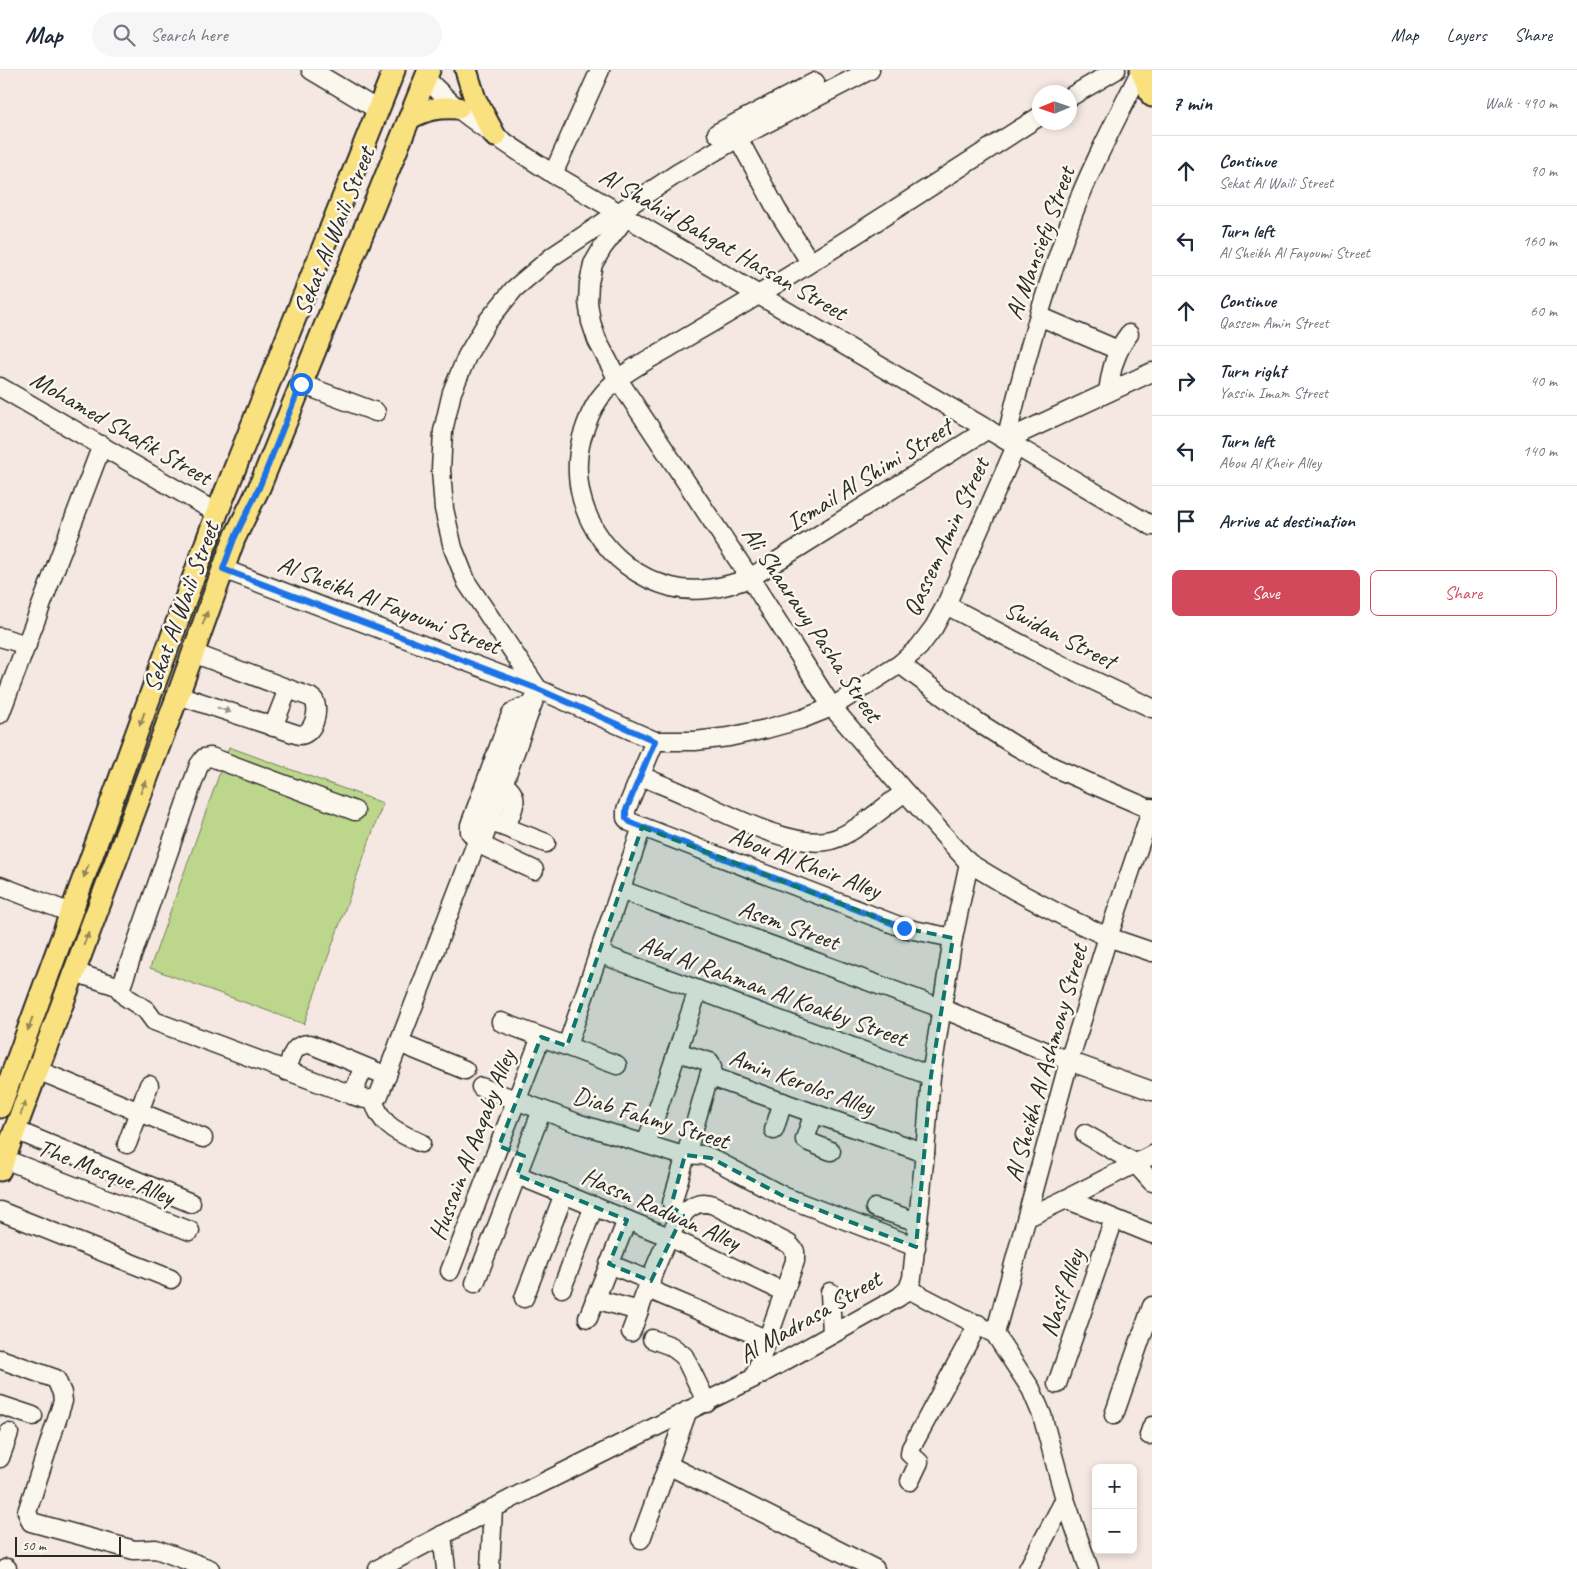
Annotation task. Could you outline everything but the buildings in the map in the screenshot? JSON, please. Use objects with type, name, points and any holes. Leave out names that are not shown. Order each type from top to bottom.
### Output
[{"type":"main road","name":"Sekat Al Waili Street","points":[[0,1107],[218,513],[394,70]]},
{"type":"main road","points":[[466,70],[475,99],[495,136]]},
{"type":"main road","points":[[1141,70],[1152,96]]},
{"type":"main road","name":"Sekat Al Waili Street","points":[[2,1165],[178,695],[234,539],[259,488],[410,118],[420,72]]},
{"type":"main road","points":[[234,539],[236,511],[242,482],[346,227],[420,72]]},
{"type":"main road","points":[[410,118],[425,111],[441,108],[458,108]]},
{"type":"street","points":[[311,70],[378,110]]},
{"type":"street","points":[[553,174],[600,70]]},
{"type":"street","points":[[717,133],[764,117],[870,70]]},
{"type":"street","points":[[1077,93],[1116,70]]},
{"type":"street","name":"Al Mansiefy Street","points":[[1011,443],[1025,359],[1048,285],[1074,213],[1105,141],[1141,70]]},
{"type":"street","name":"Al Shahid Bahgat Hassan Street","points":[[420,72],[458,108],[495,136],[553,174],[1152,526]]},
{"type":"street","points":[[74,972],[116,986],[126,997],[146,1010],[154,1021],[364,1099],[373,1099],[379,1095],[479,843],[498,824],[503,784],[538,689],[467,583],[453,548],[444,510],[440,470],[443,431],[456,383],[467,356],[487,322],[514,290],[553,256],[623,215],[678,173],[738,138],[764,117],[815,82]]},
{"type":"street","name":"Ismail Al Shimi Street","points":[[988,429],[750,578],[725,587],[699,590],[673,587],[648,579],[625,565],[606,547],[591,525],[582,501],[579,484],[579,448],[586,423],[598,400],[617,378],[759,294],[1032,121]]},
{"type":"street","points":[[738,138],[777,210],[810,262]]},
{"type":"street","name":"Ali Shaarawy Pasha Street","points":[[623,215],[593,264],[589,283],[588,302],[591,322],[597,340],[617,378],[750,578],[832,706],[905,792],[969,863],[1031,899],[1108,937],[1152,952]]},
{"type":"street","points":[[1039,316],[1118,350]]},
{"type":"street","points":[[1108,392],[1110,371],[1118,350],[1129,334]]},
{"type":"street","points":[[1011,443],[1108,392],[1152,372]]},
{"type":"street","points":[[301,384],[376,412]]},
{"type":"street","name":"Mohamed Shafik Street","points":[[0,388],[218,513]]},
{"type":"street","name":"Qassem Amin Street","points":[[538,689],[655,741],[729,737],[802,719],[832,706],[900,664],[919,647],[929,634],[946,605],[1011,443]]},
{"type":"street","points":[[0,714],[102,445]]},
{"type":"street","name":"Al Sheikh Al Fayoumi Street","points":[[223,569],[538,689]]},
{"type":"street","name":"Swidan Street","points":[[946,605],[1069,670],[1152,708]]},
{"type":"street","points":[[0,636],[27,645]]},
{"type":"street","points":[[178,695],[299,735],[309,732],[317,711],[314,700],[193,653]]},
{"type":"street","points":[[900,664],[976,721],[1014,745],[1053,767],[1152,809]]},
{"type":"street","points":[[273,727],[288,689]]},
{"type":"street","points":[[532,706],[524,706],[511,714],[470,825],[470,832],[479,843],[534,870]]},
{"type":"street","points":[[567,1046],[642,827],[630,822],[626,818],[626,810],[655,741]]},
{"type":"street","points":[[120,990],[198,765],[204,758],[211,757],[355,811]]},
{"type":"street","points":[[641,776],[746,822],[790,838],[810,842],[823,841],[844,835],[905,792]]},
{"type":"street","name":"Al Sheikh Al Ashmony Street","points":[[995,1334],[1069,1061],[1108,937],[1152,809]]},
{"type":"street","points":[[498,824],[546,843]]},
{"type":"street","name":"Abou Al Kheir Alley","points":[[642,827],[904,928],[953,938]]},
{"type":"street","name":"Al Madrasa Street","points":[[381,1568],[493,1508],[688,1410],[707,1403],[899,1297],[908,1289],[912,1278],[916,1247],[931,1076],[953,938],[969,863]]},
{"type":"street","points":[[0,886],[71,913]]},
{"type":"street","name":"Asem Street","points":[[620,890],[941,1008],[1069,1061],[1152,1091]]},
{"type":"street","name":"Abd Al Rahman Al Koakby Street","points":[[598,953],[931,1076]]},
{"type":"street","points":[[646,1144],[698,990]]},
{"type":"street","points":[[501,1022],[617,1065]]},
{"type":"street","name":"Hussain Al Aaqaby Alley","points":[[450,1271],[541,1037]]},
{"type":"street","points":[[400,1042],[465,1070]]},
{"type":"street","points":[[286,1071],[296,1048],[310,1044],[386,1076]]},
{"type":"street","name":"Amin Kerolos Alley","points":[[677,1052],[710,1062],[712,1067],[709,1076],[925,1153]]},
{"type":"street","points":[[352,1095],[364,1067]]},
{"type":"street","points":[[38,1070],[203,1138]]},
{"type":"street","points":[[688,1210],[673,1208],[672,1203],[709,1076]]},
{"type":"street","points":[[127,1144],[149,1085]]},
{"type":"street","name":"Diab Fahmy Street","points":[[481,1087],[578,1123],[677,1154],[703,1155],[785,1197],[916,1247]]},
{"type":"street","points":[[373,1099],[379,1115],[391,1128],[421,1143]]},
{"type":"street","points":[[774,1130],[784,1102]]},
{"type":"street","points":[[474,1283],[542,1110]]},
{"type":"street","points":[[814,1113],[806,1139],[831,1151]]},
{"type":"street","points":[[15,1130],[191,1203]]},
{"type":"street","points":[[1085,1134],[1135,1163],[1152,1182]]},
{"type":"street","points":[[499,1146],[524,1156]]},
{"type":"street","points":[[1028,1216],[1066,1199],[1152,1155]]},
{"type":"street","name":"The Mosque Alley","points":[[2,1165],[190,1231]]},
{"type":"street","name":"Hassn Radwan Alley","points":[[517,1175],[669,1237],[784,1292]]},
{"type":"street","points":[[524,1298],[564,1194]]},
{"type":"street","points":[[1066,1199],[1152,1234]]},
{"type":"street","points":[[631,1332],[669,1237],[688,1210],[700,1203],[714,1205],[789,1244],[793,1247],[796,1256],[754,1378]]},
{"type":"street","points":[[562,1288],[594,1206]]},
{"type":"street","points":[[875,1208],[918,1222]]},
{"type":"street","points":[[0,1211],[171,1279]]},
{"type":"street","name":"Nasif Alley","points":[[1057,1384],[1114,1219]]},
{"type":"street","points":[[588,1318],[627,1220]]},
{"type":"street","points":[[609,1264],[649,1285],[768,1340]]},
{"type":"street","points":[[908,1289],[995,1334],[1031,1389],[1042,1415],[1065,1498],[1087,1567]]},
{"type":"street","points":[[830,1292],[832,1334]]},
{"type":"street","points":[[595,1299],[639,1311]]},
{"type":"street","points":[[1114,1415],[1152,1306]]},
{"type":"street","points":[[910,1482],[919,1462],[910,1454],[911,1448],[978,1324]]},
{"type":"street","points":[[652,1339],[671,1346],[684,1356],[707,1403]]},
{"type":"street","points":[[0,1359],[56,1378],[63,1396],[27,1512],[31,1522],[134,1550],[156,1549],[210,1569]]},
{"type":"street","points":[[0,1405],[33,1416]]},
{"type":"street","points":[[641,1539],[688,1410]]},
{"type":"street","points":[[0,1458],[9,1433]]},
{"type":"street","points":[[668,1465],[875,1569]]},
{"type":"street","points":[[1028,1569],[1065,1498]]},
{"type":"street","points":[[490,1569],[493,1508]]},
{"type":"street","points":[[442,1535],[446,1569]]},
{"type":"highlighted area","points":[[642,827],[904,928],[953,938],[931,1076],[916,1247],[785,1197],[711,1158],[685,1155],[671,1206],[683,1215],[651,1281],[609,1264],[627,1220],[517,1175],[524,1156],[499,1146],[541,1037],[567,1046]]},
{"type":"green space","points":[[229,747],[383,803],[304,1024],[150,968]]},
{"type":"route","points":[[301,384],[259,488],[234,539],[223,569],[538,689],[655,741],[626,810],[626,818],[630,822],[904,928]]}]
